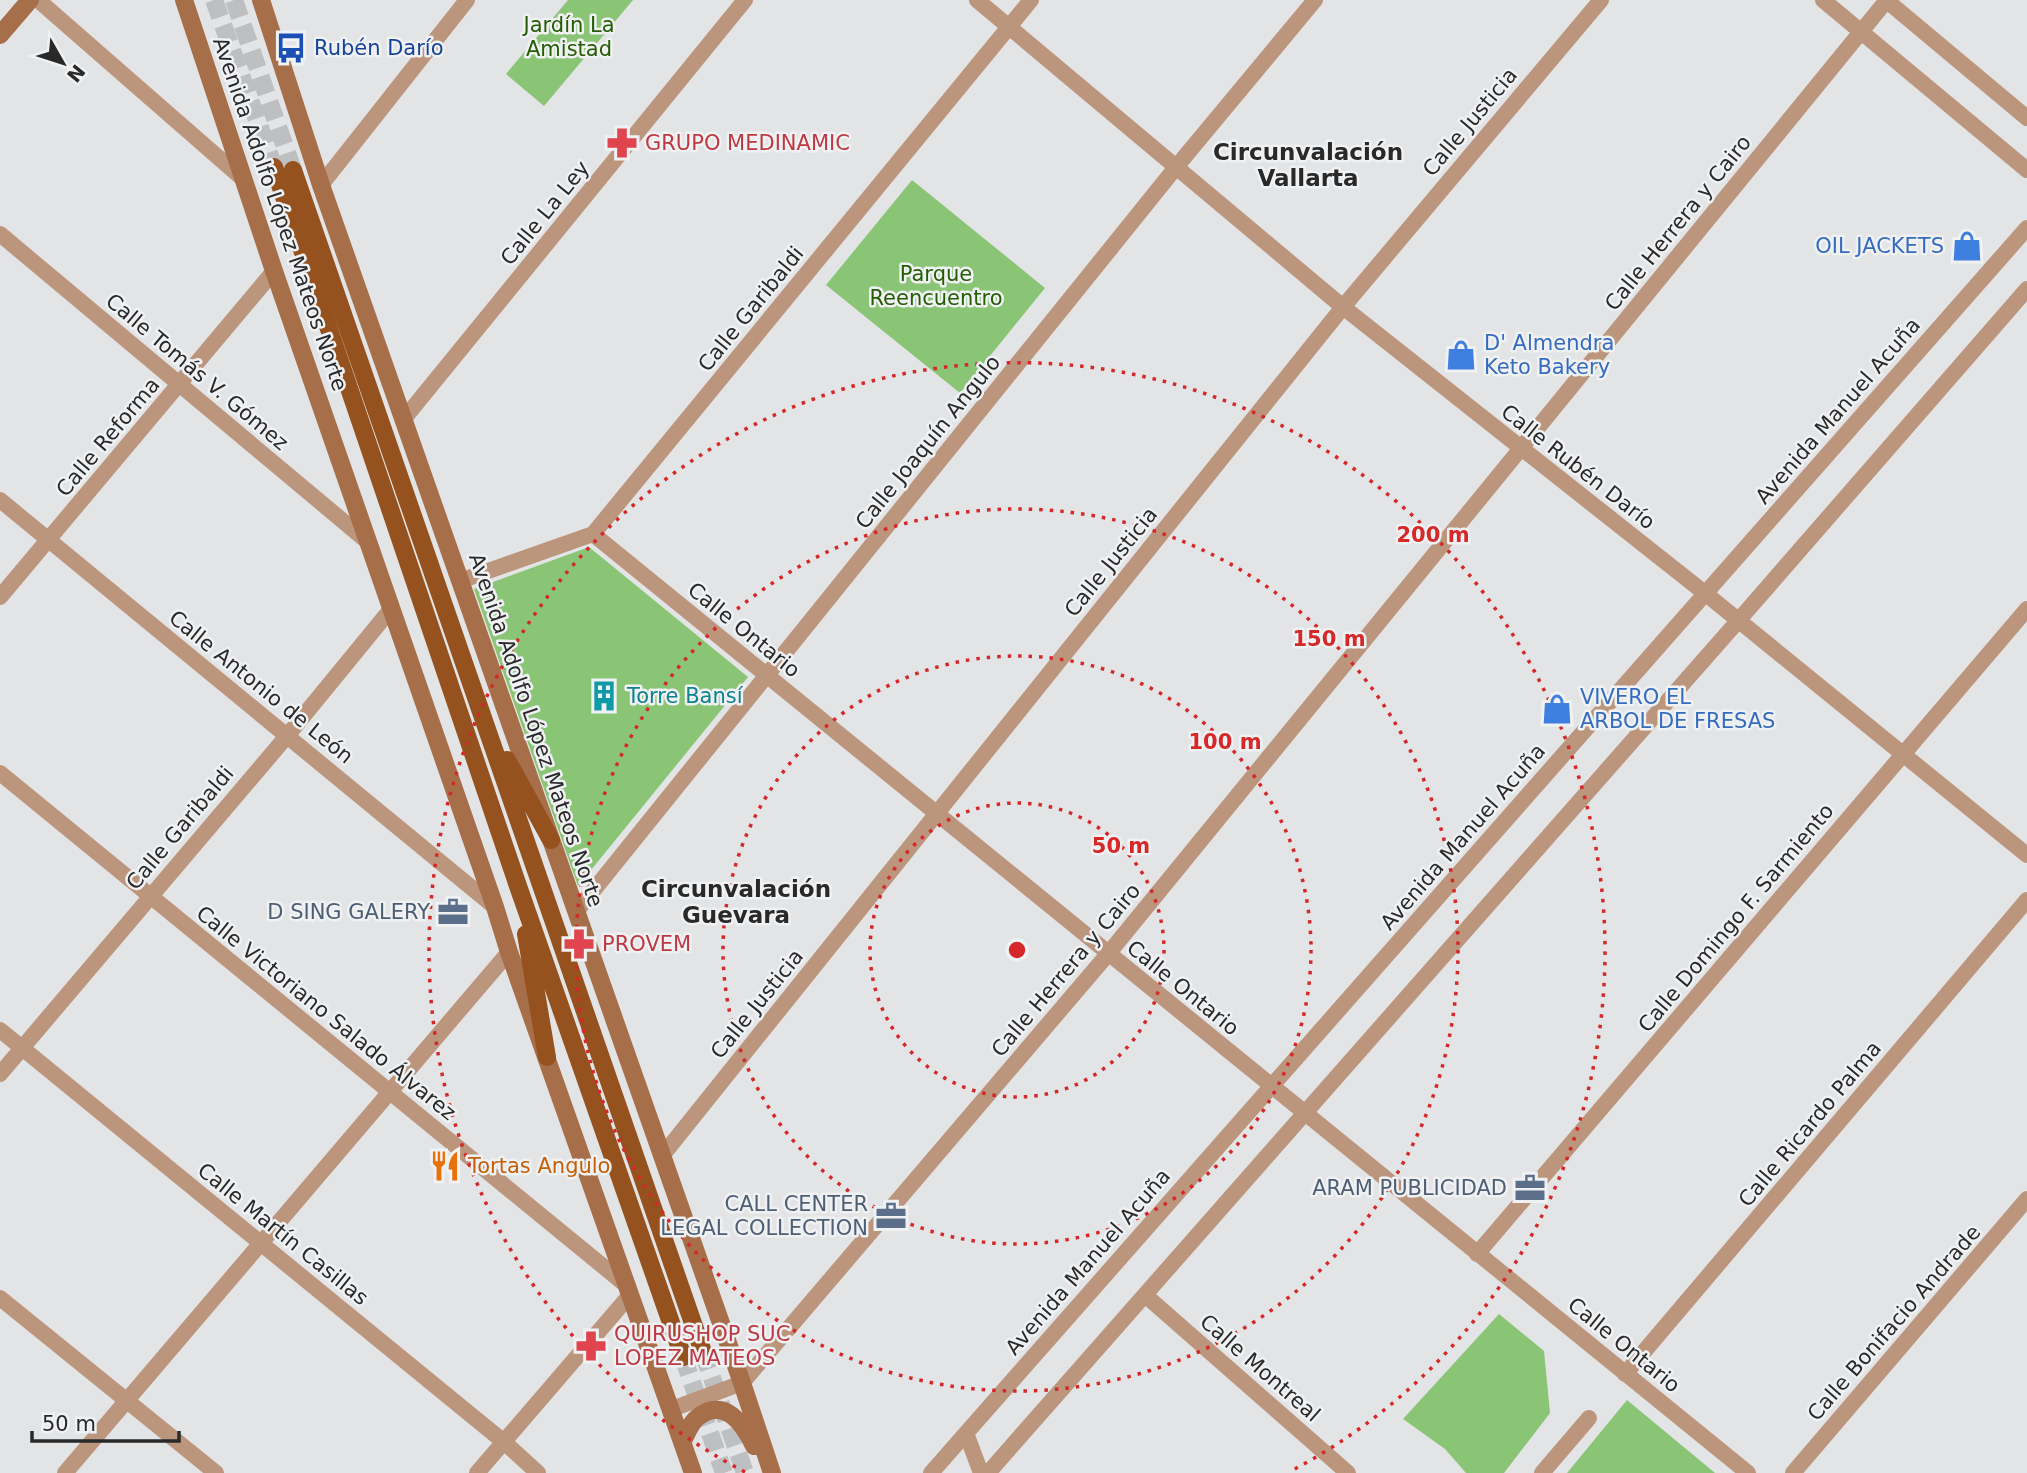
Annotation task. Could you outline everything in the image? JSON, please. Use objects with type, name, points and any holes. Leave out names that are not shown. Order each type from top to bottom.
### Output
[{"type":"main road","points":[[0,35],[30,0]]},
{"type":"main road","name":"Avenida Adolfo López Mateos Norte","points":[[184,0],[274,271],[509,952],[694,1473]]},
{"type":"main road","name":"Avenida Adolfo López Mateos Norte","points":[[261,0],[321,185],[772,1473]]},
{"type":"main road","name":"Avenida Adolfo López Mateos Norte","points":[[274,167],[518,886],[683,1357]]},
{"type":"main road","name":"Avenida Adolfo López Mateos Norte","points":[[293,170],[703,1352]]},
{"type":"main road","points":[[482,716],[551,840]]},
{"type":"main road","points":[[518,886],[547,1057]]},
{"type":"main road","points":[[683,1441],[699,1416],[711,1411],[725,1411],[738,1419],[747,1430],[759,1458],[772,1473]]},
{"type":"street","points":[[37,0],[243,179]]},
{"type":"street","points":[[321,185],[467,0]]},
{"type":"street","name":"Calle La Ley","points":[[403,420],[745,0]]},
{"type":"street","name":"Calle Rubén Darío","points":[[977,0],[1343,307],[1706,594],[2027,855]]},
{"type":"street","name":"Calle Garibaldi","points":[[593,534],[1031,0]]},
{"type":"street","name":"Calle Joaquín Angulo","points":[[576,912],[1177,166],[1315,0]]},
{"type":"street","name":"Calle Justicia","points":[[662,1156],[1343,307],[1601,0]]},
{"type":"street","points":[[1824,0],[2027,170]]},
{"type":"street","points":[[1887,0],[2027,118]]},
{"type":"street","name":"Calle Herrera y Cairo","points":[[672,1409],[742,1382],[1108,954],[1887,0]]},
{"type":"street","name":"Avenida Manuel Acuña","points":[[931,1473],[2027,228]]},
{"type":"street","name":"Calle Tomás V. Gómez","points":[[0,234],[368,542]]},
{"type":"street","name":"Calle Reforma","points":[[0,597],[274,271]]},
{"type":"street","points":[[988,1473],[2027,289]]},
{"type":"street","name":"Calle Antonio de León","points":[[0,500],[495,907]]},
{"type":"street","points":[[460,581],[593,534]]},
{"type":"street","name":"Calle Ontario","points":[[593,534],[1748,1473]]},
{"type":"street","name":"Calle Domingo F. Sarmiento","points":[[1477,1254],[2027,608]]},
{"type":"street","name":"Calle Garibaldi","points":[[0,1074],[287,736],[391,609]]},
{"type":"street","name":"Calle Victoriano Salado Álvarez","points":[[0,773],[628,1290]]},
{"type":"street","name":"Calle Ricardo Palma","points":[[1625,1374],[2027,900]]},
{"type":"street","points":[[65,1473],[509,952]]},
{"type":"street","name":"Calle Martín Casillas","points":[[0,1030],[504,1442],[538,1473]]},
{"type":"street","name":"Calle Bonifacio Andrade","points":[[1793,1473],[2027,1199]]},
{"type":"street","points":[[477,1473],[628,1290]]},
{"type":"street","name":"Calle Montreal","points":[[1145,1295],[1348,1473]]},
{"type":"street","points":[[0,1298],[216,1473]]},
{"type":"street","points":[[1542,1473],[1589,1418]]},
{"type":"street","points":[[966,1433],[981,1473]]},
{"type":"green space","name":"Jardín La Amistad","points":[[568,0],[633,0],[544,106],[506,74]]},
{"type":"green space","name":"Parque Reencuentro","points":[[912,180],[1045,288],[960,393],[826,285]]},
{"type":"green space","points":[[589,547],[748,677],[578,886],[474,589]]},
{"type":"green space","points":[[1499,1314],[1544,1351],[1550,1413],[1504,1473],[1466,1473],[1445,1449],[1403,1419]]},
{"type":"green space","points":[[1627,1400],[1715,1473],[1567,1473]]},
{"type":"tunnel","points":[[214,0],[274,167]]},
{"type":"tunnel","points":[[234,0],[293,170]]},
{"type":"tunnel","points":[[703,1352],[745,1473]]},
{"type":"tunnel","points":[[683,1357],[724,1473]]},
{"type":"place","name":"Rubén Darío","points":[[291,48]]},
{"type":"place","name":"GRUPO MEDINAMIC","points":[[622,143]]},
{"type":"place","name":"OIL JACKETS","points":[[1967,246]]},
{"type":"place","name":"D' Almendra Keto Bakery","points":[[1461,355]]},
{"type":"place","name":"Torre Bansí","points":[[604,696]]},
{"type":"place","name":"VIVERO EL ARBOL DE FRESAS","points":[[1557,709]]},
{"type":"place","name":"D SING GALERY","points":[[453,912]]},
{"type":"place","name":"PROVEM","points":[[579,944]]},
{"type":"place","name":"Tortas Angulo","points":[[445,1166]]},
{"type":"place","name":"ARAM PUBLICIDAD","points":[[1530,1188]]},
{"type":"place","name":"CALL CENTER LEGAL COLLECTION","points":[[891,1216]]},
{"type":"place","name":"QUIRUSHOP SUC LOPEZ MATEOS","points":[[591,1346]]},
{"type":"district","name":"Circunvalación Vallarta","points":[[1308,165]]},
{"type":"district","name":"Circunvalación Guevara","points":[[736,902]]}]
